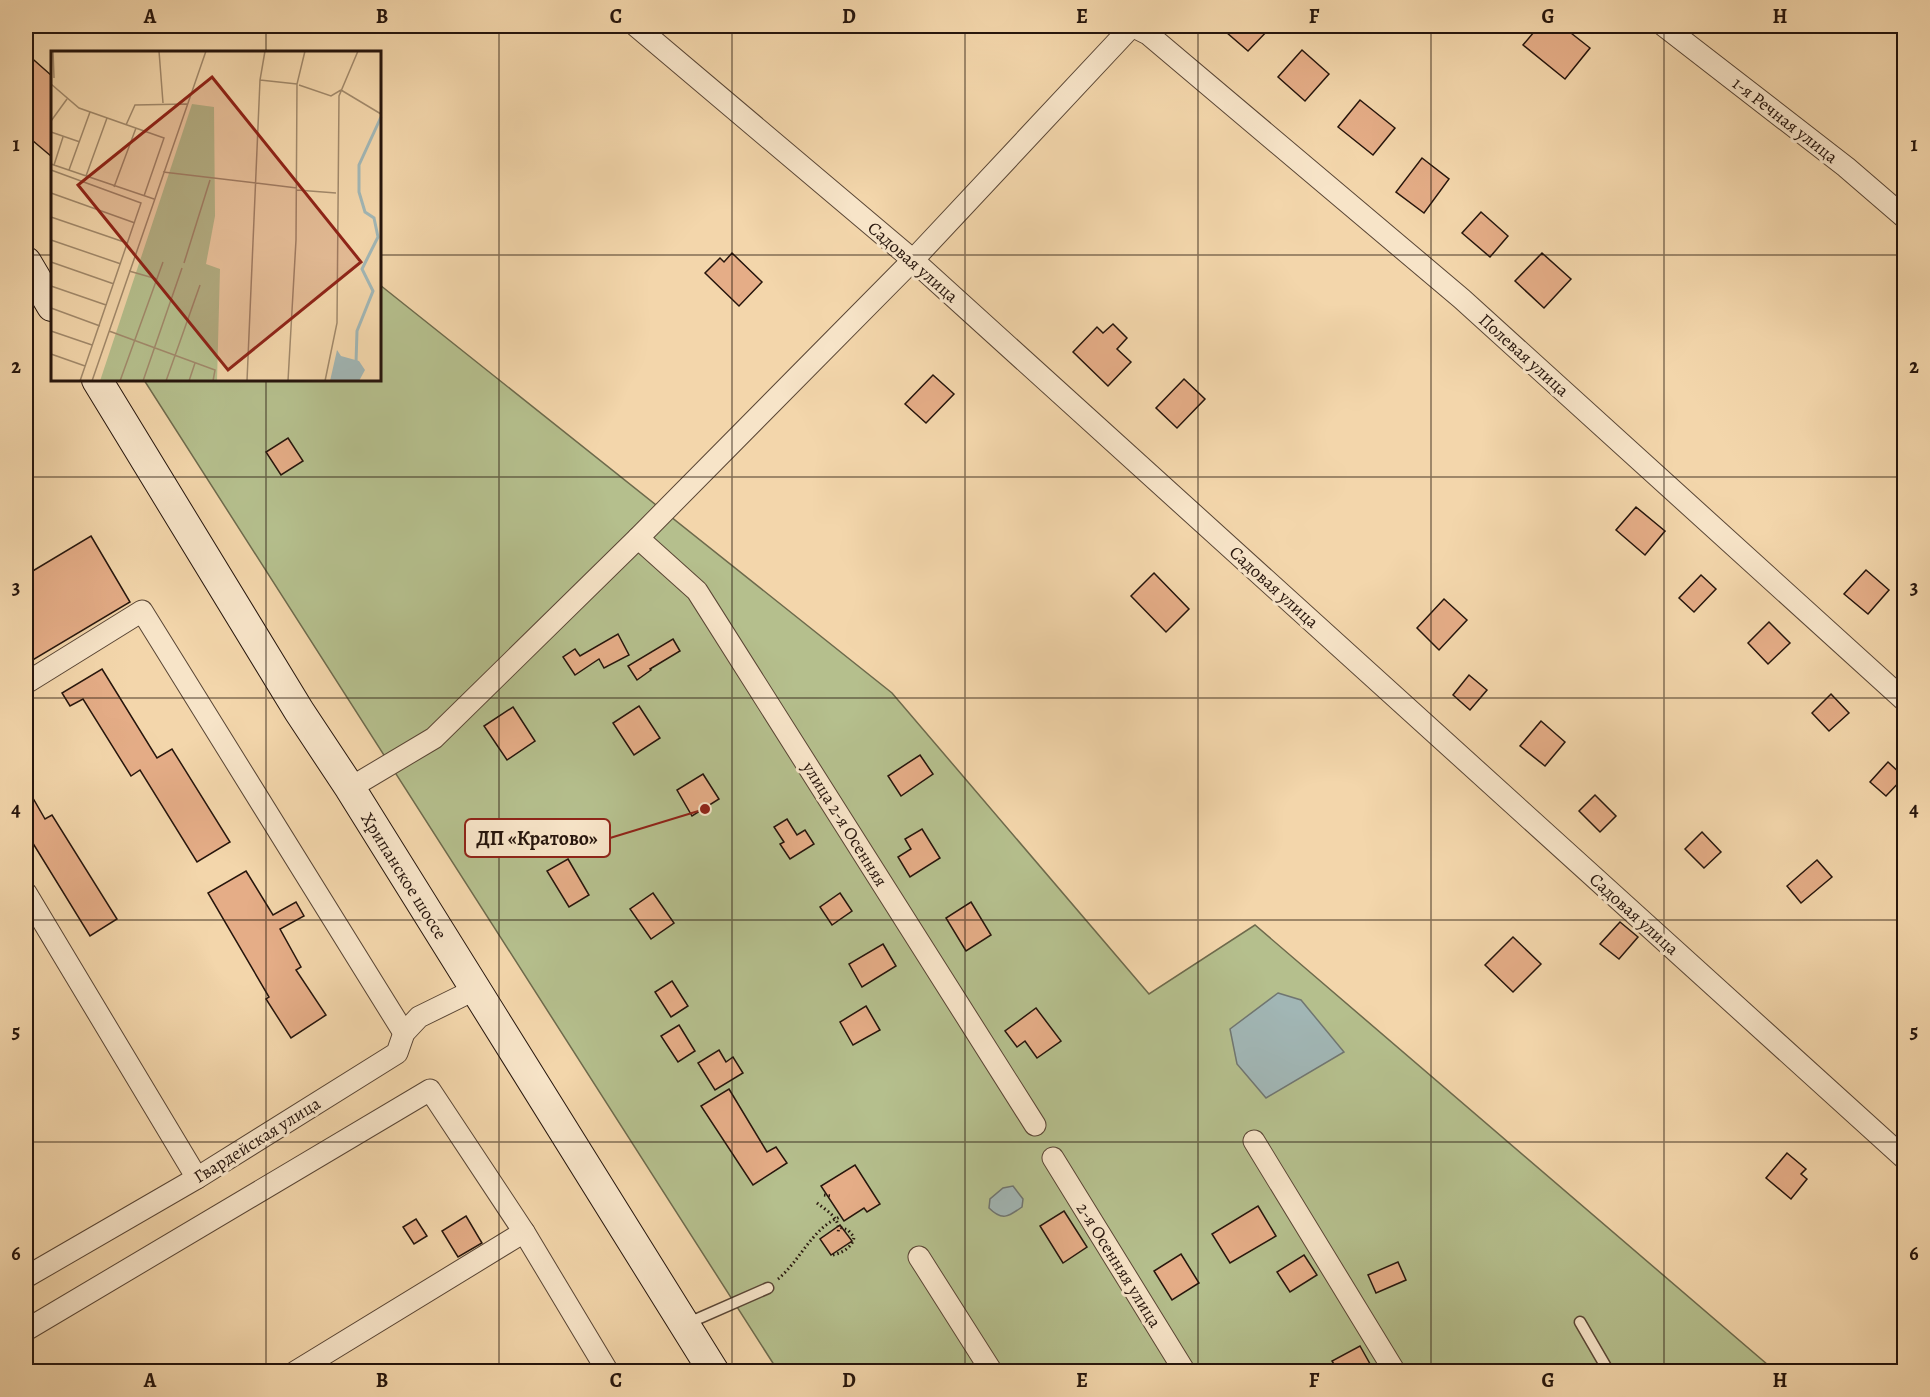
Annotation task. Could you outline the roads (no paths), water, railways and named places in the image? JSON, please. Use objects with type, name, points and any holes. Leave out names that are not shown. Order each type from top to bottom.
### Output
[{"type":"main road","points":[[26,262],[40,298]]},
{"type":"main road","name":"Хрипанское шоссе","points":[[99,381],[299,711],[350,788],[714,1371]]},
{"type":"street","name":"Садовая улица","points":[[636,26],[913,260],[1905,1158]]},
{"type":"street","name":"1-я Речная улица","points":[[1664,26],[1846,167],[1905,217]]},
{"type":"street","points":[[350,788],[434,738],[638,538],[1142,28]]},
{"type":"street","name":"Полевая улица","points":[[1142,28],[1462,299],[1905,700]]},
{"type":"street","name":"улица 2-я Осенняя","points":[[638,538],[697,591],[1035,1125]]},
{"type":"street","points":[[26,682],[142,611],[404,1033]]},
{"type":"street","points":[[26,893],[197,1178]]},
{"type":"street","name":"Гвардейская улица","points":[[26,1277],[197,1178],[398,1053],[404,1033],[419,1017],[474,990]]},
{"type":"street","points":[[26,1330],[430,1090],[524,1232],[608,1371]]},
{"type":"street","points":[[1254,1141],[1395,1371]]},
{"type":"street","name":"2-я Осенняя улица","points":[[1053,1158],[1185,1371]]},
{"type":"street","points":[[295,1371],[524,1232]]},
{"type":"street","points":[[919,1257],[992,1371]]},
{"type":"lane","points":[[684,1324],[768,1288]]},
{"type":"lane","points":[[1580,1322],[1609,1371]]},
{"type":"place","name":"ДП «Кратово»","points":[[705,809]]}]
